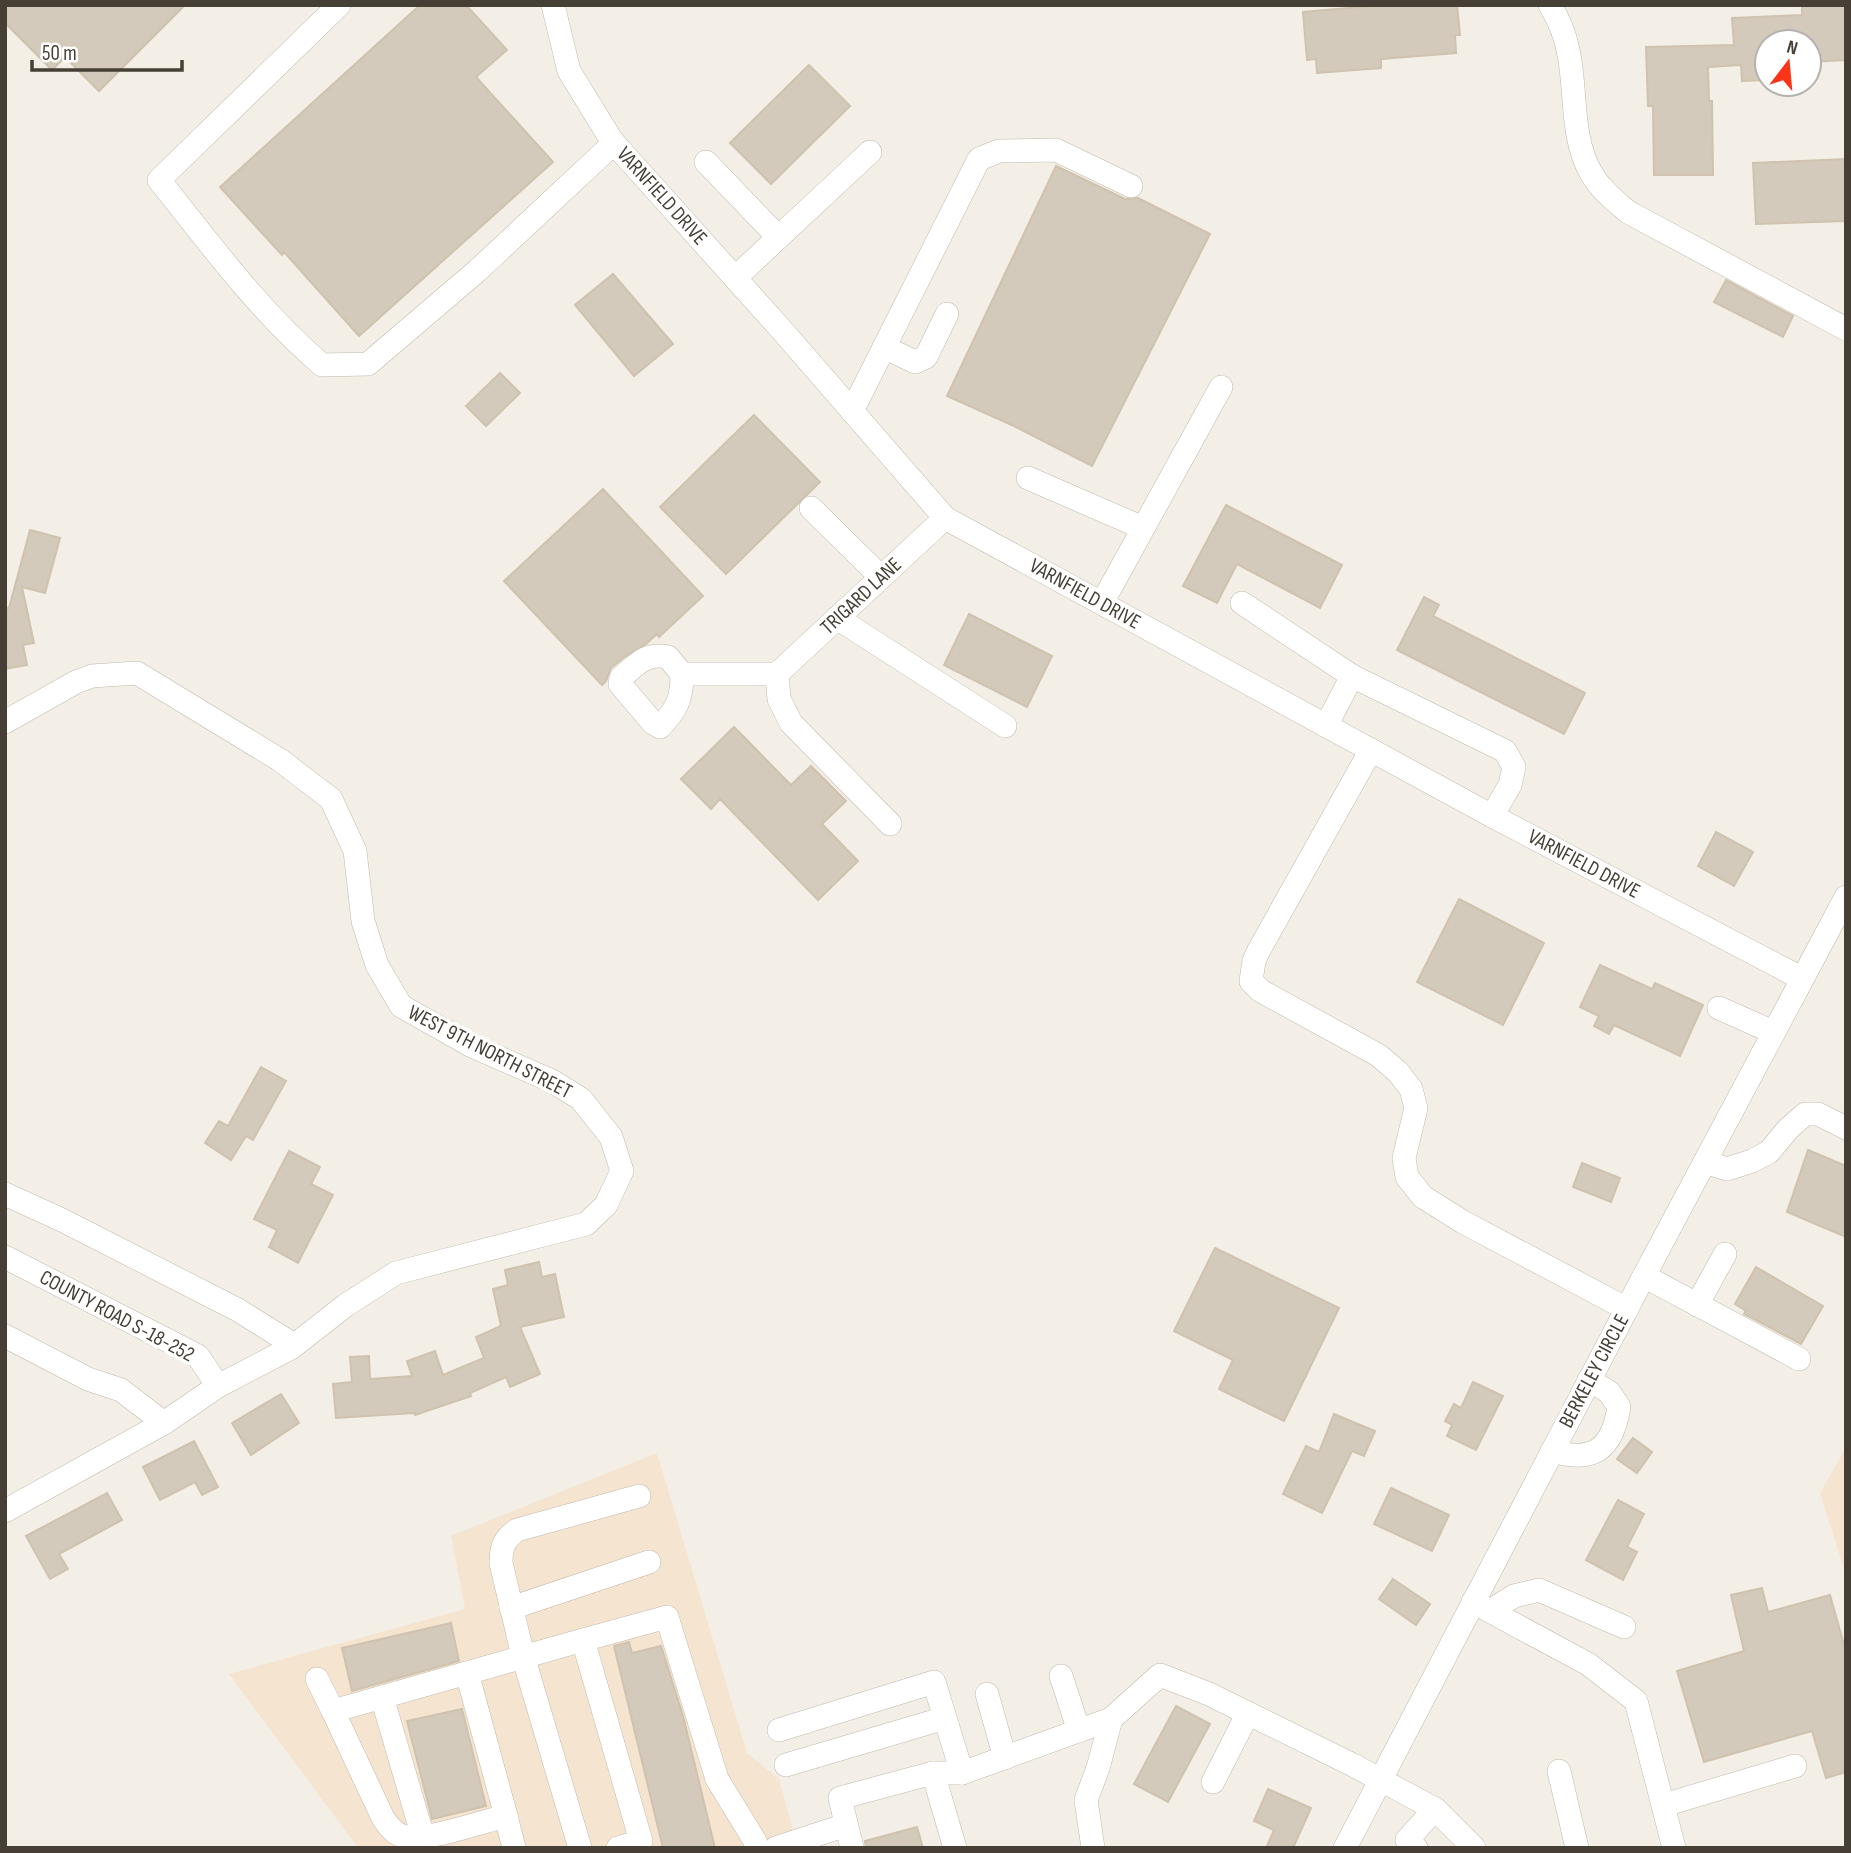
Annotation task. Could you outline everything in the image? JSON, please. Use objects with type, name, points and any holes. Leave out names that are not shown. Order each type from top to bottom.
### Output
[{"type":"street","points":[[339,5],[159,180],[229,268],[290,337],[322,365],[368,363],[477,271],[614,144]]},
{"type":"street","name":"VARNFIELD DRIVE","points":[[553,5],[569,71],[614,144],[945,518],[1492,816],[1801,978]]},
{"type":"street","points":[[1557,8],[1569,53],[1581,150],[1590,172],[1602,190],[1628,212],[1846,329]]},
{"type":"street","points":[[852,411],[979,159],[999,151],[1056,150],[1130,186]]},
{"type":"street","points":[[735,278],[870,152]]},
{"type":"street","points":[[706,162],[778,237]]},
{"type":"street","points":[[884,347],[915,362],[926,357],[947,314]]},
{"type":"street","points":[[1102,603],[1221,387]]},
{"type":"street","points":[[1028,478],[1143,528]]},
{"type":"street","points":[[811,508],[881,577]]},
{"type":"street","name":"TRIGARD LANE","points":[[777,674],[945,518]]},
{"type":"street","points":[[1242,603],[1352,676],[1505,751],[1514,767],[1510,785],[1492,816]]},
{"type":"street","points":[[837,618],[1005,726]]},
{"type":"street","name":"WEST 9TH NORTH STREET","points":[[5,722],[76,682],[92,676],[137,673],[280,760],[331,799],[355,851],[363,921],[377,965],[401,1006],[472,1046],[552,1081],[581,1099],[611,1137],[622,1171],[606,1205],[586,1224],[396,1273],[369,1289],[294,1345],[218,1386],[164,1423],[5,1511]]},
{"type":"street","points":[[682,674],[777,674],[779,699],[791,723],[890,824]]},
{"type":"street","points":[[1326,726],[1352,676]]},
{"type":"street","points":[[1371,750],[1259,950],[1251,981],[1261,991],[1378,1055],[1398,1072],[1411,1089],[1416,1108],[1404,1158],[1407,1177],[1423,1197],[1463,1222],[1627,1309]]},
{"type":"street","name":"BERKELEY CIRCLE","points":[[1345,1848],[1380,1780],[1482,1606],[1552,1451],[1846,897]]},
{"type":"street","points":[[1719,1008],[1773,1032]]},
{"type":"street","points":[[1704,1162],[1727,1169],[1752,1161],[1769,1152],[1805,1114],[1818,1114],[1846,1128]]},
{"type":"street","points":[[5,1194],[238,1310],[294,1345]]},
{"type":"street","points":[[1697,1305],[1725,1254]]},
{"type":"street","name":"COUNTY ROAD S-18-252","points":[[5,1257],[198,1356],[218,1386]]},
{"type":"street","points":[[1644,1276],[1799,1359]]},
{"type":"street","points":[[5,1336],[88,1379],[121,1390],[164,1423]]},
{"type":"street","points":[[1552,1451],[1573,1457],[1592,1455],[1612,1434],[1619,1407],[1609,1392],[1589,1380]]},
{"type":"street","points":[[580,1848],[523,1657],[501,1563],[503,1544],[508,1536],[517,1530],[639,1496]]},
{"type":"street","points":[[511,1608],[649,1562]]},
{"type":"street","points":[[1482,1606],[1539,1590],[1624,1627]]},
{"type":"street","points":[[1482,1606],[1588,1664],[1636,1701],[1674,1848]]},
{"type":"street","points":[[333,1711],[667,1617],[717,1779],[755,1840],[757,1848]]},
{"type":"street","points":[[583,1640],[641,1841],[618,1848]]},
{"type":"street","points":[[467,1673],[514,1848]]},
{"type":"street","points":[[852,1848],[839,1798],[933,1773],[962,1773],[1111,1719],[1160,1675],[1248,1713],[1434,1809],[1475,1848]]},
{"type":"street","points":[[1060,1676],[1079,1731]]},
{"type":"street","points":[[317,1679],[383,1818],[400,1836],[423,1837],[506,1816]]},
{"type":"street","points":[[779,1730],[934,1682],[962,1773]]},
{"type":"street","points":[[987,1694],[1005,1758]]},
{"type":"street","points":[[382,1697],[423,1837]]},
{"type":"street","points":[[1213,1783],[1248,1713]]},
{"type":"street","points":[[786,1765],[945,1717]]},
{"type":"street","points":[[1093,1848],[1086,1800],[1111,1719]]},
{"type":"street","points":[[1664,1805],[1795,1766]]},
{"type":"street","points":[[1559,1772],[1577,1848]]},
{"type":"street","points":[[933,1773],[955,1848]]},
{"type":"street","points":[[1416,1848],[1407,1840],[1434,1809]]},
{"type":"street","points":[[776,1848],[846,1825]]},
{"type":"shaded area","points":[[1846,1447],[1846,1575],[1820,1493]]},
{"type":"shaded area","points":[[657,1453],[747,1753],[779,1779],[798,1848],[358,1848],[229,1674],[465,1609],[451,1536]]},
{"type":"building","points":[[5,5],[185,5],[99,91],[65,57],[52,70],[5,23]]},
{"type":"building","points":[[420,5],[466,5],[507,50],[476,77],[553,162],[359,336],[284,252],[282,255],[220,187]]},
{"type":"building","points":[[1383,5],[1457,5],[1460,35],[1455,35],[1456,53],[1381,59],[1381,68],[1317,73],[1316,59],[1307,60],[1303,12]]},
{"type":"building","points":[[1802,5],[1846,5],[1846,60],[1823,61],[1823,28],[1753,28],[1753,81],[1742,81],[1741,65],[1708,67],[1709,101],[1712,101],[1713,175],[1654,175],[1653,106],[1648,106],[1646,47],[1734,45],[1732,18],[1802,15]]},
{"type":"building","points":[[809,65],[850,106],[771,184],[730,143]]},
{"type":"building","points":[[1846,159],[1846,221],[1756,224],[1753,163]]},
{"type":"building","points":[[1056,166],[1125,199],[1138,198],[1210,234],[1092,466],[1014,426],[947,396]]},
{"type":"building","points":[[613,274],[673,344],[634,376],[575,305]]},
{"type":"building","points":[[1726,280],[1793,316],[1783,337],[1714,302]]},
{"type":"building","points":[[500,373],[520,393],[486,426],[466,406]]},
{"type":"building","points":[[754,415],[820,482],[726,574],[660,507]]},
{"type":"building","points":[[603,489],[703,596],[659,637],[657,634],[611,668],[602,685],[504,581]]},
{"type":"building","points":[[1226,505],[1342,565],[1320,608],[1237,564],[1217,603],[1183,586]]},
{"type":"building","points":[[30,530],[60,538],[45,593],[22,587],[34,643],[23,645],[27,665],[5,669],[5,609],[9,608]]},
{"type":"building","points":[[1424,597],[1439,605],[1433,616],[1585,693],[1564,734],[1397,650]]},
{"type":"building","points":[[969,614],[1052,656],[1027,707],[944,665]]},
{"type":"building","points":[[734,727],[791,785],[811,766],[846,801],[822,824],[858,861],[818,900],[720,799],[711,809],[681,779]]},
{"type":"building","points":[[1716,832],[1753,852],[1734,886],[1698,866]]},
{"type":"building","points":[[1459,899],[1544,943],[1503,1025],[1417,982]]},
{"type":"building","points":[[1600,965],[1652,989],[1655,983],[1703,1005],[1680,1056],[1614,1025],[1609,1034],[1594,1026],[1599,1016],[1580,1007]]},
{"type":"building","points":[[261,1067],[286,1081],[253,1140],[246,1136],[231,1160],[205,1143],[219,1121],[228,1126]]},
{"type":"building","points":[[1808,1150],[1846,1166],[1846,1237],[1787,1212]]},
{"type":"building","points":[[289,1151],[320,1167],[311,1184],[333,1195],[298,1263],[269,1247],[277,1230],[254,1219]]},
{"type":"building","points":[[1582,1163],[1620,1178],[1611,1202],[1573,1187]]},
{"type":"building","points":[[1215,1248],[1339,1308],[1284,1421],[1219,1389],[1233,1360],[1174,1331]]},
{"type":"building","points":[[539,1262],[542,1277],[555,1274],[564,1317],[520,1327],[540,1374],[510,1387],[506,1377],[470,1393],[471,1396],[415,1415],[336,1418],[333,1384],[352,1382],[350,1357],[369,1356],[370,1379],[412,1376],[407,1361],[435,1351],[443,1375],[484,1358],[476,1337],[501,1326],[493,1289],[508,1285],[505,1270]]},
{"type":"building","points":[[1756,1267],[1823,1306],[1801,1344],[1744,1314],[1746,1311],[1735,1304]]},
{"type":"building","points":[[1473,1382],[1503,1396],[1476,1450],[1447,1436],[1452,1425],[1445,1421],[1454,1404],[1461,1408]]},
{"type":"building","points":[[281,1394],[299,1423],[251,1455],[232,1423]]},
{"type":"building","points":[[1334,1414],[1375,1431],[1364,1456],[1352,1451],[1322,1513],[1283,1494],[1306,1446],[1319,1452]]},
{"type":"building","points":[[1633,1438],[1652,1452],[1637,1473],[1617,1459]]},
{"type":"building","points":[[194,1441],[218,1487],[202,1495],[195,1482],[160,1500],[143,1467]]},
{"type":"building","points":[[1391,1488],[1449,1515],[1432,1551],[1374,1524]]},
{"type":"building","points":[[107,1493],[122,1520],[59,1554],[68,1569],[50,1579],[26,1536]]},
{"type":"building","points":[[1618,1500],[1644,1514],[1627,1547],[1637,1552],[1623,1580],[1586,1560]]},
{"type":"building","points":[[1393,1579],[1430,1604],[1416,1625],[1379,1599]]},
{"type":"building","points":[[1762,1588],[1768,1612],[1830,1595],[1846,1652],[1846,1772],[1826,1778],[1812,1731],[1704,1762],[1677,1671],[1744,1651],[1731,1595]]},
{"type":"building","points":[[451,1623],[459,1661],[352,1691],[342,1648]]},
{"type":"building","points":[[629,1642],[632,1653],[661,1646],[683,1716],[715,1848],[663,1848],[614,1646]]},
{"type":"building","points":[[1176,1706],[1210,1724],[1168,1802],[1134,1784]]},
{"type":"building","points":[[462,1709],[486,1806],[432,1819],[407,1721]]},
{"type":"building","points":[[1268,1789],[1311,1808],[1293,1848],[1266,1848],[1274,1830],[1254,1821]]},
{"type":"building","points":[[917,1827],[923,1848],[866,1848],[865,1841]]}]
